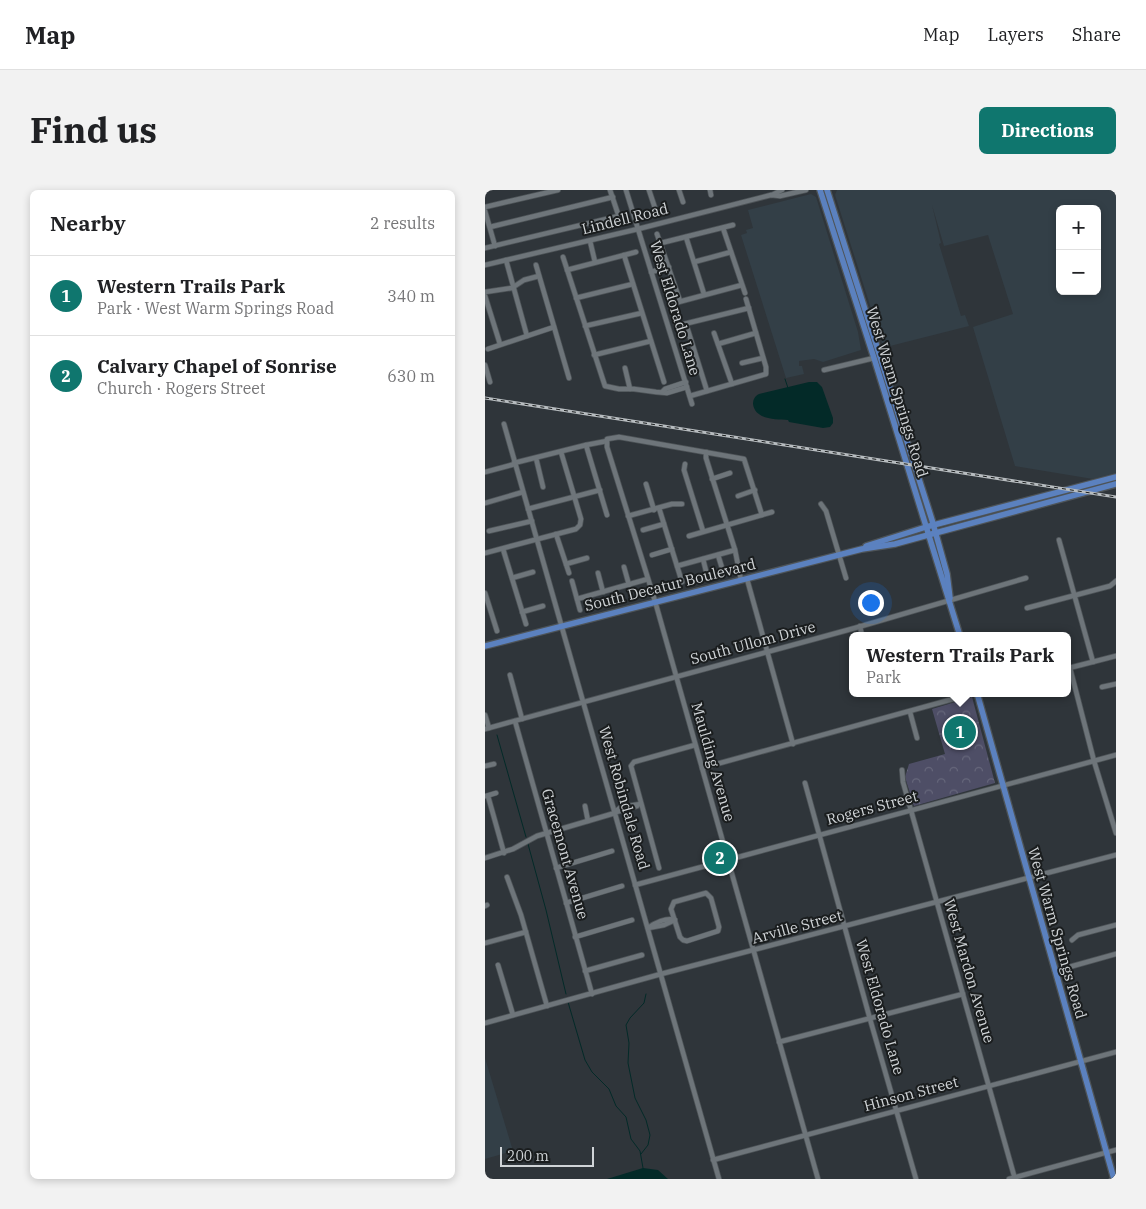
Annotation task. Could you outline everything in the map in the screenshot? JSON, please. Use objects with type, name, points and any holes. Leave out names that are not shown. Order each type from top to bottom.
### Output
[{"type":"main road","name":"West Warm Springs Road","points":[[820,190],[946,593],[950,600]]},
{"type":"main road","name":"West Warm Springs Road","points":[[827,190],[934,525],[947,574],[950,600],[960,632]]},
{"type":"main road","name":"South Decatur Boulevard","points":[[485,646],[840,555],[862,549],[897,535],[1116,477]]},
{"type":"main road","name":"South Decatur Boulevard","points":[[862,549],[895,544],[1116,484]]},
{"type":"main road","name":"West Warm Springs Road","points":[[977,697],[1114,1179]]},
{"type":"street","points":[[485,207],[557,190]]},
{"type":"street","points":[[610,190],[621,223]]},
{"type":"street","name":"West Eldorado Lane","points":[[625,190],[692,404]]},
{"type":"street","points":[[649,190],[656,211]]},
{"type":"street","points":[[679,190],[683,202]]},
{"type":"street","name":"Lindell Road","points":[[485,265],[638,229],[771,195],[782,190]]},
{"type":"street","name":"Lindell Road","points":[[771,195],[780,196],[806,190]]},
{"type":"street","points":[[490,227],[613,197]]},
{"type":"street","points":[[485,212],[495,246]]},
{"type":"street","points":[[485,248],[619,216]]},
{"type":"street","points":[[661,244],[733,225]]},
{"type":"street","points":[[690,396],[766,374],[767,371],[746,296],[723,228]]},
{"type":"street","points":[[657,234],[680,301]]},
{"type":"street","points":[[686,237],[704,294]]},
{"type":"street","points":[[590,241],[595,262]]},
{"type":"street","points":[[567,270],[636,252]]},
{"type":"street","points":[[694,262],[731,252]]},
{"type":"street","points":[[624,255],[664,382]]},
{"type":"street","points":[[563,257],[605,386],[619,389],[667,392],[686,385]]},
{"type":"street","points":[[506,260],[512,288],[527,336]]},
{"type":"street","points":[[536,265],[569,378]]},
{"type":"street","points":[[651,272],[669,267]]},
{"type":"street","points":[[485,292],[512,288],[524,280],[539,276]]},
{"type":"street","points":[[576,298],[633,284]]},
{"type":"street","points":[[671,304],[741,285]]},
{"type":"street","points":[[485,296],[500,344]]},
{"type":"street","points":[[676,326],[749,308]]},
{"type":"street","points":[[585,326],[642,313]]},
{"type":"street","points":[[686,324],[707,391]]},
{"type":"street","points":[[488,349],[554,327]]},
{"type":"street","points":[[714,333],[732,384]]},
{"type":"street","points":[[718,344],[756,333]]},
{"type":"street","points":[[594,356],[651,341]]},
{"type":"street","points":[[742,363],[763,358]]},
{"type":"street","points":[[824,370],[874,358]]},
{"type":"street","points":[[485,365],[490,382]]},
{"type":"street","points":[[625,368],[629,389]]},
{"type":"street","name":"West Robindale Road","points":[[503,424],[538,540],[719,1179]]},
{"type":"street","points":[[485,472],[619,437],[744,460],[762,515]]},
{"type":"street","name":"Maulding Avenue","points":[[607,440],[607,447],[655,601],[818,1179]]},
{"type":"street","points":[[587,445],[607,515]]},
{"type":"street","points":[[485,553],[576,529],[580,525],[581,519],[561,452]]},
{"type":"street","points":[[707,452],[706,458],[712,479],[768,652],[793,744]]},
{"type":"street","points":[[536,458],[543,487]]},
{"type":"street","points":[[685,464],[684,470],[703,531]]},
{"type":"street","points":[[712,479],[730,473]]},
{"type":"street","points":[[646,484],[654,510]]},
{"type":"street","points":[[528,509],[600,490]]},
{"type":"street","points":[[738,496],[755,490]]},
{"type":"street","points":[[485,502],[523,492]]},
{"type":"street","points":[[628,516],[672,504],[681,504]]},
{"type":"street","points":[[821,504],[826,511],[846,578]]},
{"type":"street","points":[[659,508],[682,582]]},
{"type":"street","points":[[689,536],[772,512]]},
{"type":"street","points":[[489,531],[532,520]]},
{"type":"street","points":[[643,530],[664,524]]},
{"type":"street","points":[[556,534],[569,573]]},
{"type":"street","points":[[1059,540],[1093,662]]},
{"type":"street","points":[[503,549],[526,624]]},
{"type":"street","points":[[652,555],[672,549]]},
{"type":"street","points":[[677,566],[735,550]]},
{"type":"street","points":[[718,555],[722,568]]},
{"type":"street","points":[[566,564],[587,558]]},
{"type":"street","points":[[703,559],[706,572]]},
{"type":"street","points":[[624,567],[629,585]]},
{"type":"street","points":[[511,578],[533,572]]},
{"type":"street","points":[[598,573],[603,592]]},
{"type":"street","name":"South Ullom Drive","points":[[487,728],[768,652],[1026,578]]},
{"type":"street","points":[[577,599],[648,579]]},
{"type":"street","points":[[572,581],[580,610]]},
{"type":"street","points":[[1027,608],[1110,586],[1115,581]]},
{"type":"street","points":[[485,593],[497,631]]},
{"type":"street","points":[[522,612],[543,606]]},
{"type":"street","points":[[860,626],[861,632]]},
{"type":"street","points":[[1071,668],[1116,656]]},
{"type":"street","points":[[510,675],[522,719]]},
{"type":"street","points":[[1071,675],[1116,833]]},
{"type":"street","points":[[1102,687],[1116,684]]},
{"type":"street","points":[[702,768],[962,697]]},
{"type":"street","points":[[910,712],[917,738]]},
{"type":"street","points":[[485,715],[487,728]]},
{"type":"street","name":"Gracemont Avenue","points":[[515,721],[592,994]]},
{"type":"street","points":[[659,868],[631,766],[634,762],[695,745]]},
{"type":"street","name":"Rogers Street","points":[[635,884],[1116,755]]},
{"type":"street","points":[[485,766],[495,764]]},
{"type":"street","name":"West Mardon Avenue","points":[[902,770],[903,782],[1013,1179]]},
{"type":"street","name":"West Eldorado Lane","points":[[805,783],[869,1018],[916,1179]]},
{"type":"street","points":[[496,793],[486,796],[504,853]]},
{"type":"street","points":[[485,858],[504,853],[546,833],[641,804]]},
{"type":"street","points":[[585,806],[588,821]]},
{"type":"street","points":[[556,868],[613,852]]},
{"type":"street","name":"Arville Street","points":[[485,1023],[661,974],[1116,855]]},
{"type":"street","points":[[507,877],[526,932],[547,1006]]},
{"type":"street","points":[[566,902],[622,886]]},
{"type":"street","points":[[707,894],[711,898],[719,927],[715,933],[687,941],[680,937],[675,920],[671,909],[674,902],[707,894]]},
{"type":"street","points":[[648,928],[653,924],[671,919],[675,920]]},
{"type":"street","points":[[575,936],[632,920]]},
{"type":"street","points":[[1072,940],[1078,935],[1116,925]]},
{"type":"street","points":[[485,943],[526,932]]},
{"type":"street","points":[[1055,971],[1116,954]]},
{"type":"street","points":[[585,971],[642,955]]},
{"type":"street","points":[[498,965],[513,1015]]},
{"type":"street","points":[[779,1042],[963,994]]},
{"type":"street","name":"Hinson Street","points":[[713,1160],[1116,1052]]},
{"type":"street","points":[[1013,1179],[1116,1150]]},
{"type":"shaded area","points":[[837,190],[1116,190],[1116,473],[1093,479],[1015,466],[973,327],[1013,314],[988,235],[944,246],[932,205],[941,243],[939,244],[961,316],[965,315],[969,326],[890,346],[882,343],[835,195]]},
{"type":"shaded area","points":[[811,194],[816,197],[858,332],[861,350],[823,362],[814,359],[799,361],[799,366],[802,366],[804,374],[786,378],[741,235],[747,233],[746,230],[753,228],[748,210]]},
{"type":"shaded area","points":[[809,382],[817,382],[822,387],[833,418],[833,423],[830,427],[823,428],[789,422],[788,420],[767,418],[755,409],[753,401],[759,394]]},
{"type":"shaded area","points":[[485,1058],[513,1151],[485,1159]]},
{"type":"shaded area","points":[[643,1168],[658,1170],[668,1179],[607,1179]]},
{"type":"green space","points":[[972,697],[995,783],[914,806],[905,777],[909,764],[945,754],[932,709]]},
{"type":"waterway","points":[[785,379],[788,388]]},
{"type":"waterway","points":[[497,735],[526,837]]},
{"type":"waterway","points":[[528,844],[566,994]]},
{"type":"waterway","points":[[641,1154],[648,1145],[650,1135],[646,1120],[635,1098],[628,1063],[629,1043],[626,1025],[644,1003],[646,994]]},
{"type":"waterway","points":[[568,1002],[585,1060],[592,1072],[609,1089],[616,1106],[626,1117],[631,1139],[640,1151],[643,1168]]},
{"type":"railway","points":[[485,398],[1116,497]]},
{"type":"place","name":"Western Trails Park","points":[[960,732]]},
{"type":"place","name":"Calvary Chapel of Sonrise","points":[[720,858]]}]
